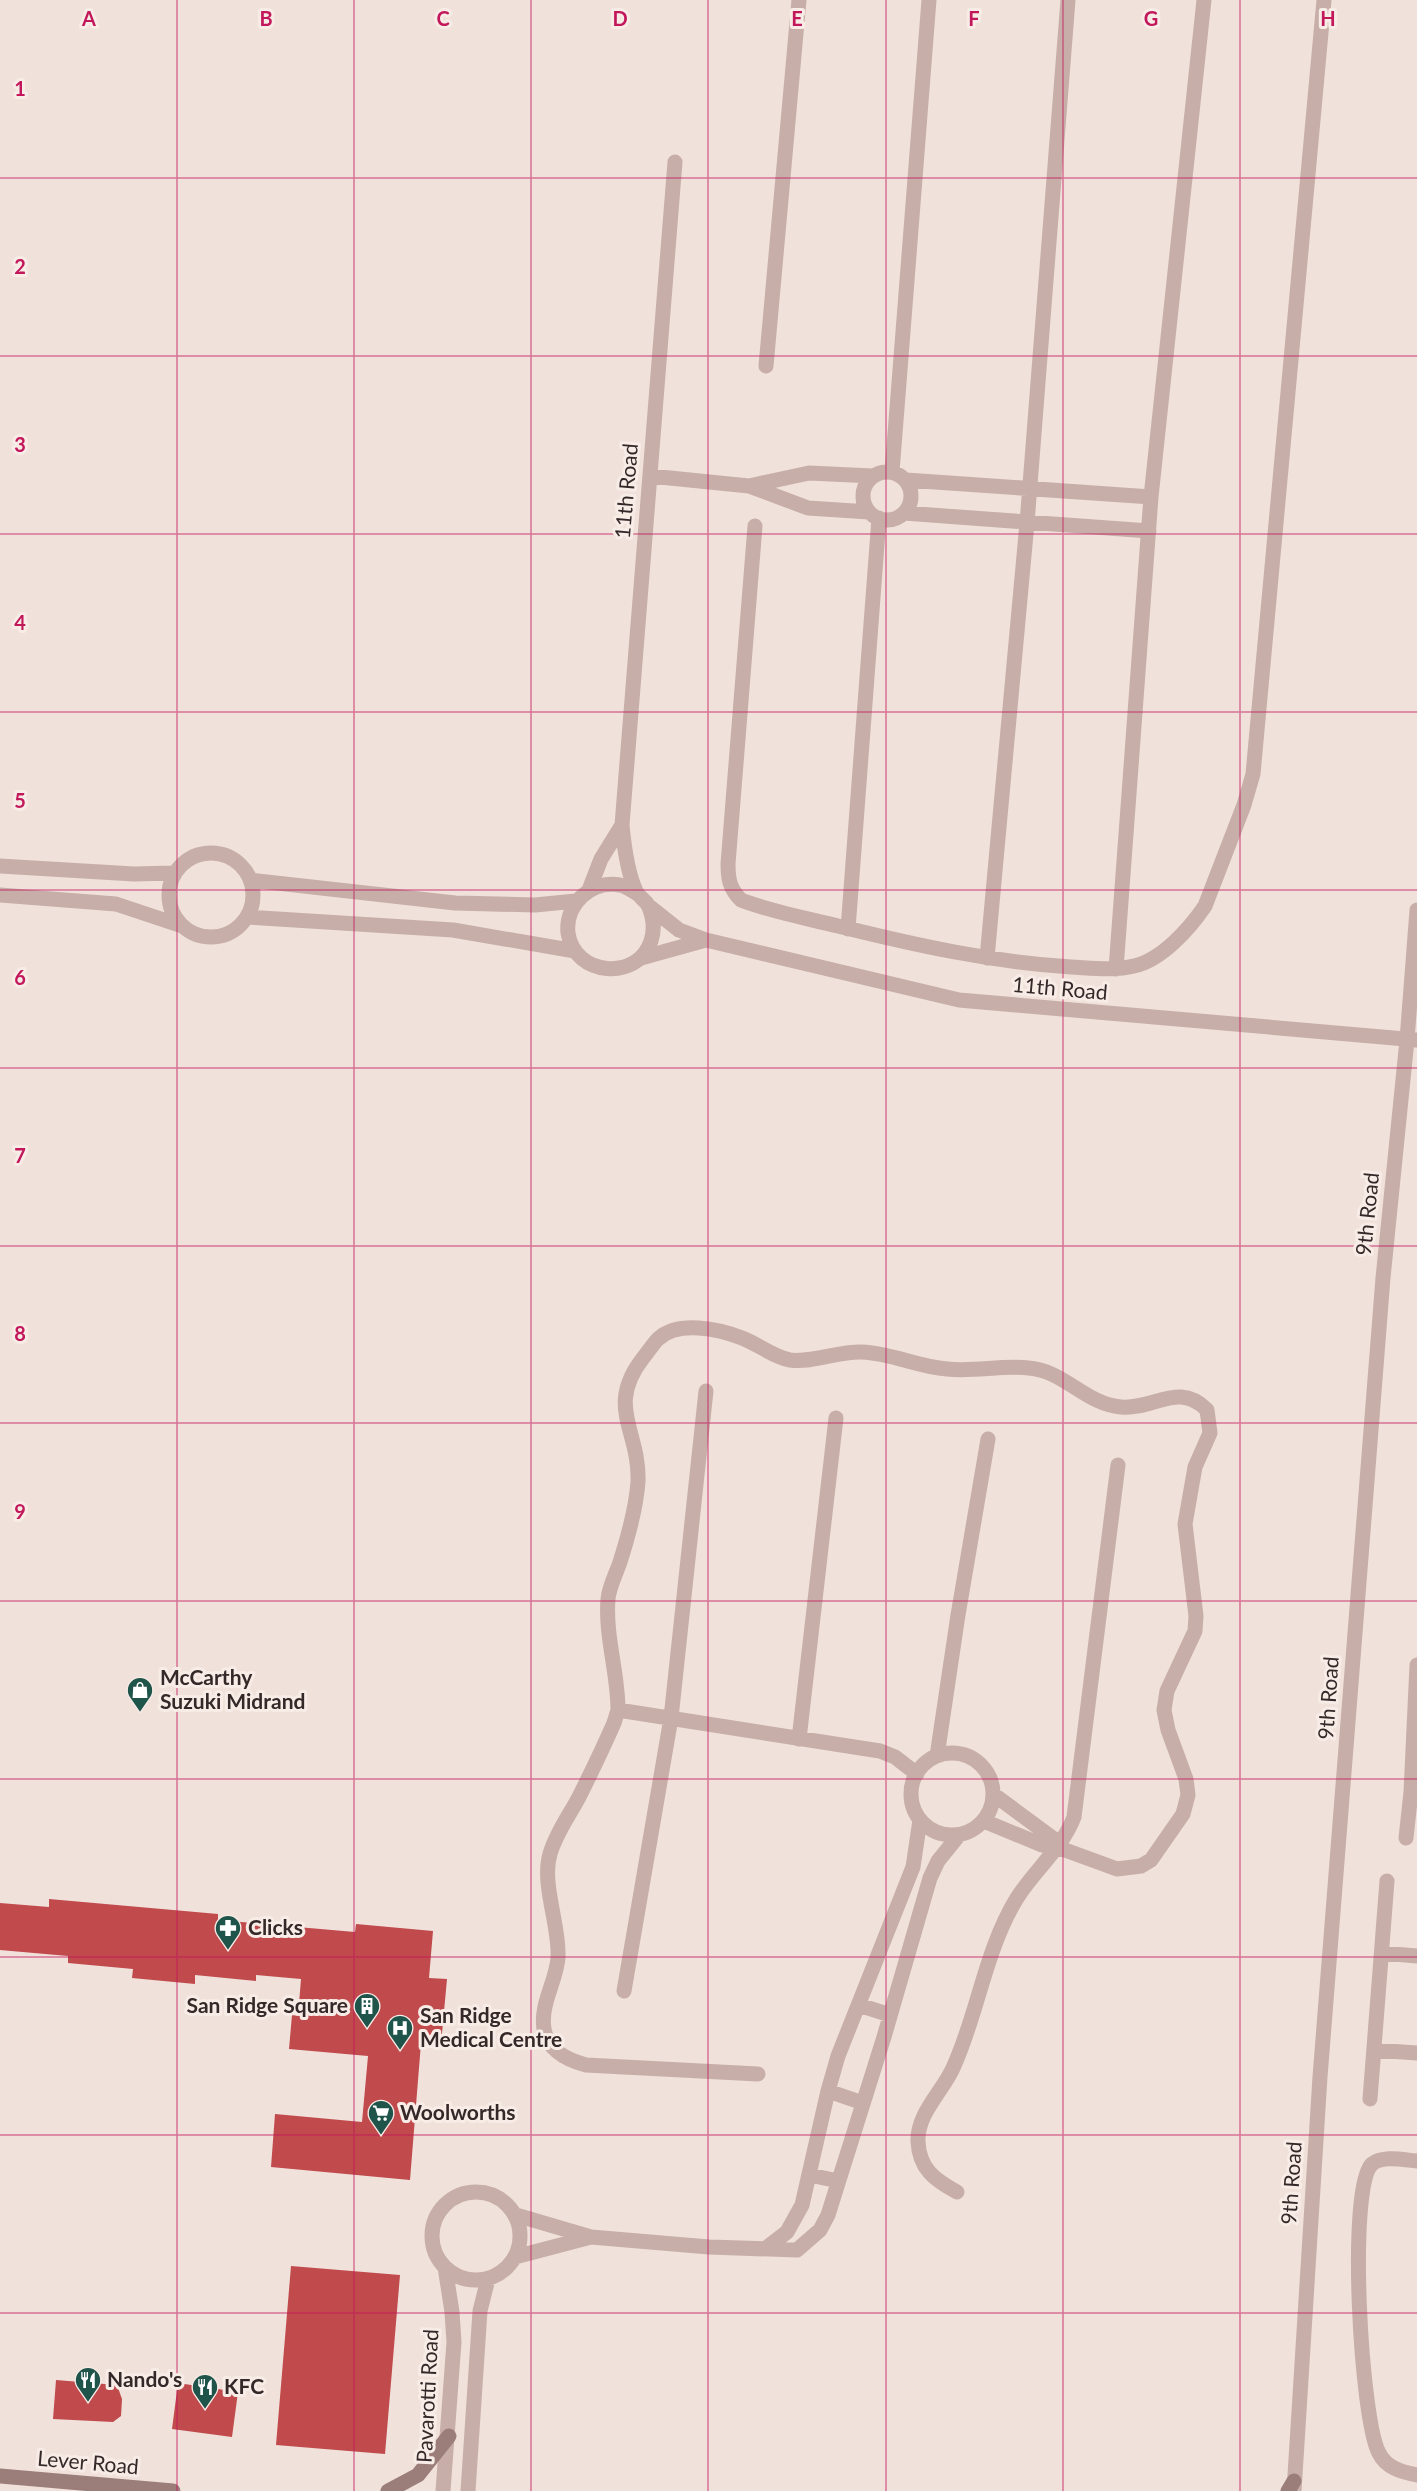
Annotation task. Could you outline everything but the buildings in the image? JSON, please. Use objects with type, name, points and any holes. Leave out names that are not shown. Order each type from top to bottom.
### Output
[{"type":"main road","points":[[388,2491],[418,2475],[448,2436]]},
{"type":"main road","name":"Lever Road","points":[[0,2476],[173,2491]]},
{"type":"street","points":[[766,366],[799,0]]},
{"type":"street","points":[[892,472],[928,0]]},
{"type":"street","points":[[987,958],[1027,523],[1068,0]]},
{"type":"street","points":[[1116,969],[1151,497],[1204,0]]},
{"type":"street","points":[[755,526],[728,878],[733,891],[741,900],[848,929],[953,953],[1047,965],[1116,969],[1146,963],[1177,940],[1196,920],[1205,906],[1244,805],[1253,774],[1324,0]]},
{"type":"street","name":"11th Road","points":[[636,893],[623,842],[622,825],[675,162]]},
{"type":"street","points":[[749,486],[809,473],[873,476],[885,471],[892,472],[906,480],[1151,497]]},
{"type":"street","points":[[650,476],[749,486],[808,508],[893,519],[904,513],[911,500],[910,486],[906,480]]},
{"type":"street","points":[[848,929],[874,515],[865,506],[863,493],[865,486],[873,476]]},
{"type":"street","points":[[904,513],[1149,531]]},
{"type":"street","name":"11th Road","points":[[589,890],[601,859],[622,825]]},
{"type":"street","points":[[0,895],[116,904],[182,926],[198,936],[217,938],[235,931],[248,917],[253,898],[250,880],[240,864],[224,854],[204,853],[187,860],[174,873],[169,892],[171,910],[182,926]]},
{"type":"street","points":[[0,866],[134,874],[174,873]]},
{"type":"street","points":[[250,880],[455,903],[535,905],[576,902]]},
{"type":"street","points":[[604,885],[621,885],[636,893],[647,904],[654,923],[651,942],[641,958],[625,968],[606,970],[588,964],[575,951],[568,934],[569,917],[576,902],[589,890],[604,885]]},
{"type":"street","name":"11th Road","points":[[647,904],[679,930],[706,940],[959,1000],[1412,1040]]},
{"type":"street","name":"9th Road","points":[[1292,2488],[1320,2077],[1382,1290],[1412,1040],[1417,910]]},
{"type":"street","points":[[248,917],[453,930],[575,951]]},
{"type":"street","name":"11th Road","points":[[641,958],[706,940]]},
{"type":"street","points":[[758,2074],[586,2065],[560,2055],[544,2030],[546,2001],[555,1976],[558,1958],[548,1873],[549,1857],[561,1827],[578,1798],[614,1723],[618,1710],[607,1625],[608,1596],[634,1508],[638,1481],[624,1396],[633,1371],[660,1337],[677,1329],[719,1330],[790,1360],[859,1352],[885,1354],[911,1364],[948,1370],[1031,1368],[1063,1378],[1090,1399],[1123,1407],[1178,1396],[1191,1398],[1207,1410],[1210,1433],[1195,1467],[1185,1524],[1196,1616],[1195,1630],[1167,1691],[1164,1710],[1168,1730],[1186,1779],[1188,1795],[1183,1814],[1151,1860],[1142,1866],[1117,1869],[984,1821]]},
{"type":"street","points":[[624,1991],[671,1718],[706,1391]]},
{"type":"street","points":[[799,1739],[836,1418]]},
{"type":"street","points":[[937,1756],[988,1439]]},
{"type":"street","points":[[957,2192],[930,2176],[922,2164],[918,2139],[920,2129],[928,2109],[954,2065],[980,1986],[1008,1917],[1029,1880],[1060,1847],[1072,1823],[1077,1805],[1118,1465]]},
{"type":"street","points":[[1406,1838],[1414,1793],[1417,1665]]},
{"type":"street","points":[[618,1710],[890,1754],[916,1774]]},
{"type":"street","points":[[948,1753],[970,1757],[987,1772],[993,1794],[992,1803],[984,1821],[969,1832],[959,1835],[937,1833],[920,1820],[914,1809],[911,1797],[916,1774],[926,1763],[937,1756],[948,1753]]},
{"type":"street","points":[[993,1794],[1060,1847]]},
{"type":"street","points":[[765,2249],[787,2232],[802,2205],[838,2056],[913,1867],[920,1820]]},
{"type":"street","points":[[516,2215],[591,2237],[797,2250],[820,2230],[828,2215],[930,1878],[938,1861],[959,1835]]},
{"type":"street","points":[[1370,2099],[1387,1881]]},
{"type":"street","points":[[1382,1953],[1417,1956]]},
{"type":"street","points":[[859,2005],[890,2015]]},
{"type":"street","points":[[1374,2050],[1417,2053]]},
{"type":"street","points":[[828,2091],[863,2103]]},
{"type":"street","points":[[1417,2161],[1383,2160],[1373,2163],[1367,2171],[1362,2194],[1357,2283],[1368,2411],[1375,2445],[1385,2463],[1417,2475]]},
{"type":"street","points":[[810,2175],[838,2181]]},
{"type":"street","points":[[479,2191],[493,2194],[506,2202],[516,2215],[520,2229],[520,2244],[515,2257],[508,2267],[488,2279],[465,2279],[445,2267],[434,2248],[432,2234],[434,2221],[441,2208],[464,2192],[479,2191]]},
{"type":"street","points":[[515,2257],[591,2237]]},
{"type":"street","name":"Pavarotti Road","points":[[443,2491],[454,2342],[445,2267]]},
{"type":"street","points":[[468,2491],[480,2312],[488,2279]]},
{"type":"place","name":"McCarthy Suzuki Midrand","points":[[140,1713]]},
{"type":"place","name":"Clicks","points":[[228,1951]]},
{"type":"place","name":"San Ridge Square","points":[[367,2029]]},
{"type":"place","name":"San Ridge Medical Centre","points":[[400,2051]]},
{"type":"place","name":"Woolworths","points":[[381,2136]]},
{"type":"place","name":"Nando's","points":[[88,2403]]},
{"type":"place","name":"KFC","points":[[205,2410]]}]
